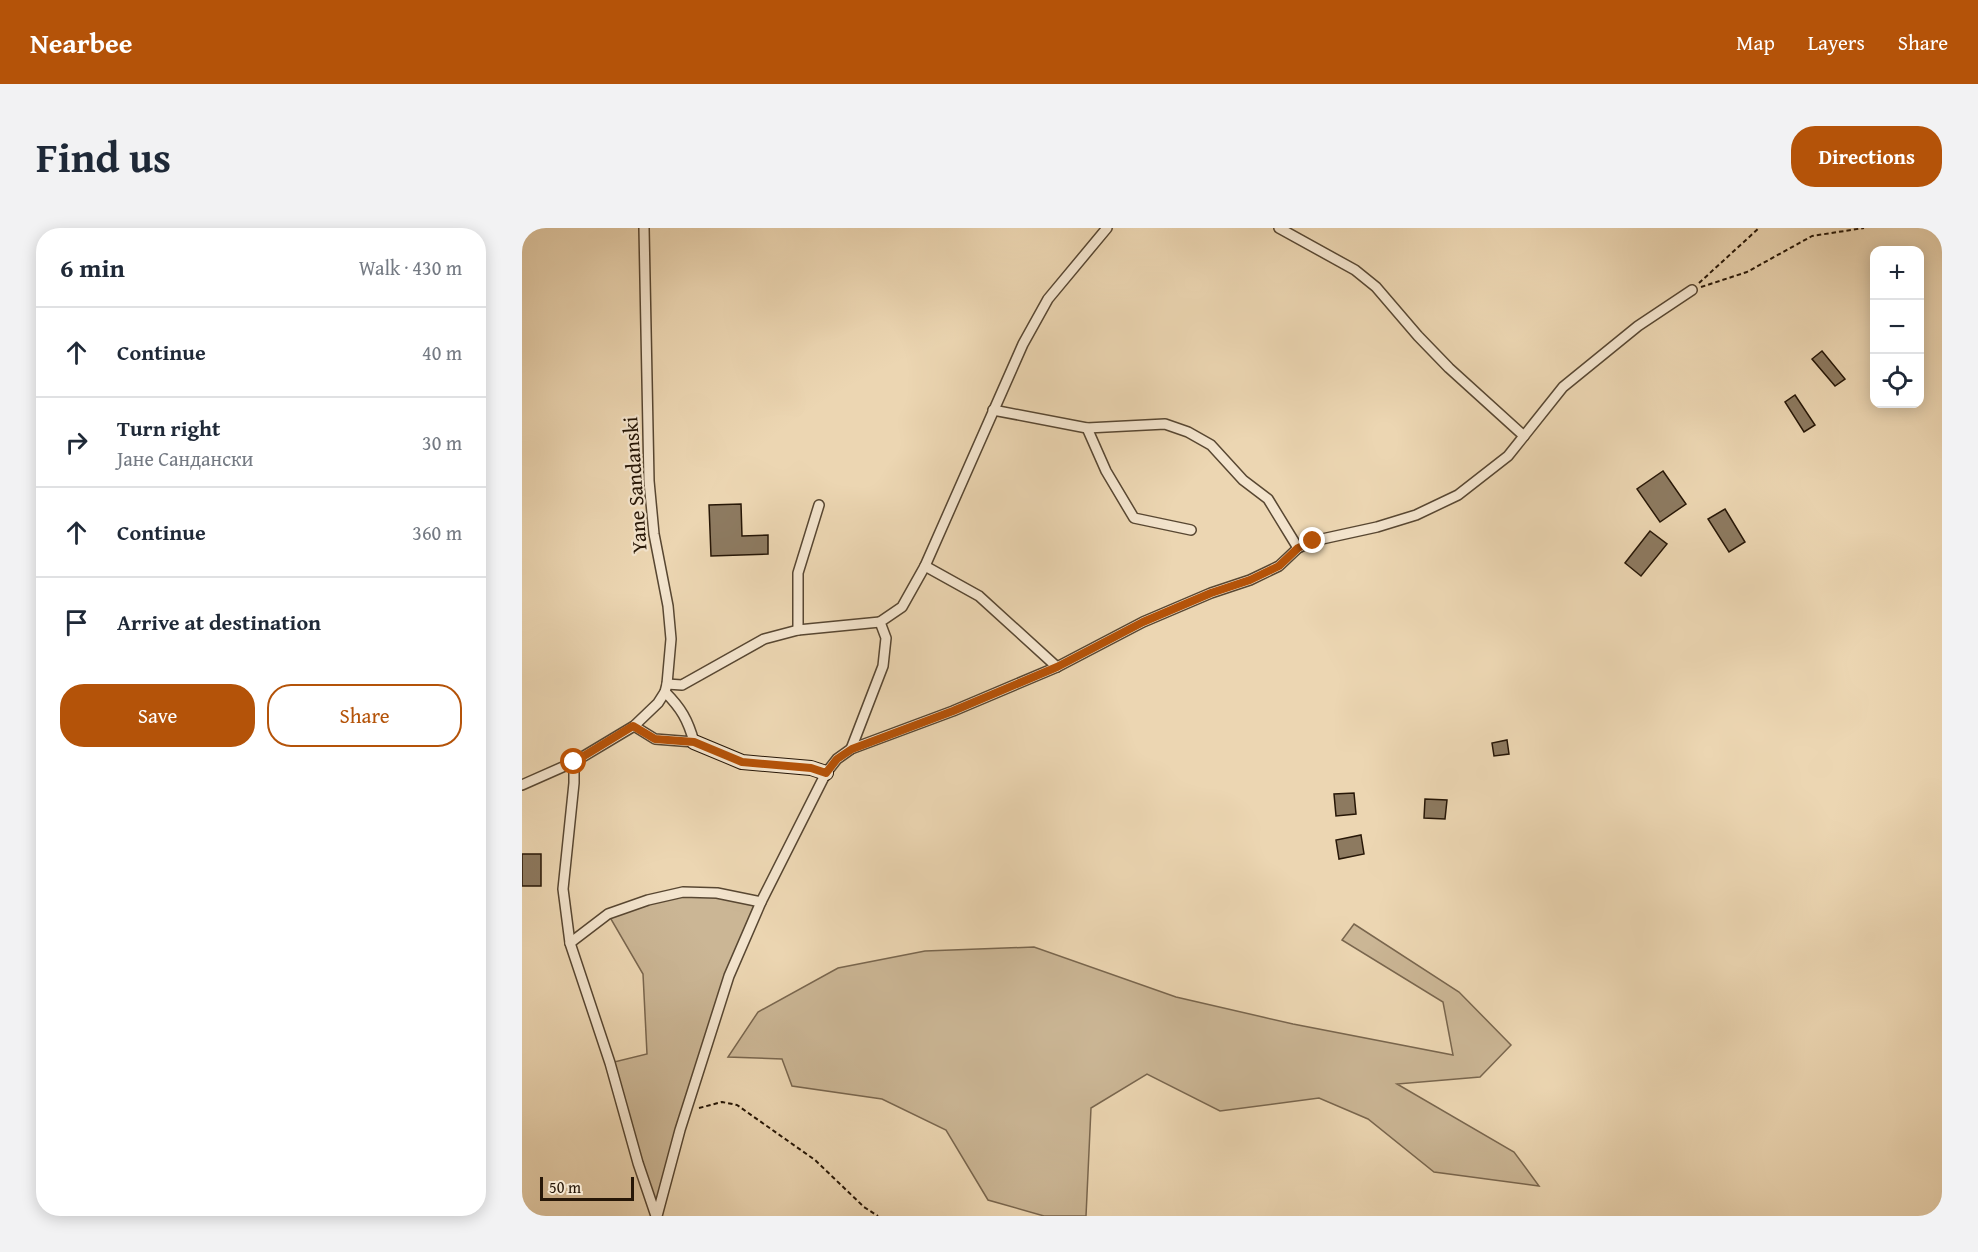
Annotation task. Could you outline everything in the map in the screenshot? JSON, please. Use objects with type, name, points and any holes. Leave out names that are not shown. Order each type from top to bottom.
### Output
[{"type":"street","name":"Yane Sandanski","points":[[644,228],[649,481],[654,534],[668,606],[671,639],[666,688]]},
{"type":"street","points":[[666,688],[682,685],[764,639],[798,630],[880,622],[902,607],[925,566],[1023,344],[1048,299],[1107,228]]},
{"type":"street","points":[[1279,228],[1355,270],[1376,287],[1441,360],[1524,436]]},
{"type":"street","points":[[656,1216],[680,1130],[729,976],[761,902],[826,773],[837,759],[852,749],[953,711],[1057,667],[1143,622],[1211,593],[1250,580],[1279,566],[1298,548],[1313,541],[1377,527],[1416,515],[1458,495],[1508,456],[1563,387],[1638,326],[1692,290]]},
{"type":"street","points":[[993,410],[1087,428],[1165,424],[1188,432],[1211,445],[1243,480],[1268,499],[1298,548]]},
{"type":"street","points":[[1087,428],[1106,471],[1134,518],[1191,530]]},
{"type":"street","points":[[798,630],[798,573],[819,505]]},
{"type":"street","points":[[925,566],[979,596],[1057,667]]},
{"type":"street","points":[[852,749],[883,666],[886,638],[880,622]]},
{"type":"street","points":[[522,784],[574,762],[633,726],[658,703],[666,688]]},
{"type":"street","points":[[666,688],[689,723],[694,742]]},
{"type":"street","points":[[633,726],[655,739],[694,742],[742,762],[811,768],[826,773]]},
{"type":"street","points":[[574,762],[574,783],[563,889],[570,943],[610,1063],[638,1163],[656,1216]]},
{"type":"street","points":[[570,943],[608,914],[648,900],[683,892],[717,892],[761,902]]},
{"type":"path","points":[[1692,290],[1759,228]]},
{"type":"path","points":[[1692,290],[1747,272],[1812,236],[1864,228]]},
{"type":"path","points":[[695,1112],[700,1108],[722,1101],[737,1105],[815,1160],[864,1207],[878,1216]]},
{"type":"shaded area","points":[[683,892],[761,902],[729,976],[657,1216],[610,1063],[647,1054],[643,974],[608,914]]},
{"type":"shaded area","points":[[1354,924],[1459,992],[1511,1045],[1480,1077],[1397,1084],[1514,1152],[1539,1186],[1434,1172],[1368,1119],[1319,1098],[1220,1111],[1147,1074],[1091,1108],[1086,1216],[1044,1216],[988,1200],[946,1130],[882,1099],[792,1086],[782,1059],[728,1057],[758,1012],[838,968],[925,951],[1034,947],[1176,997],[1293,1024],[1453,1055],[1443,1002],[1342,940]]},
{"type":"building","points":[[1822,351],[1845,379],[1835,386],[1812,359]]},
{"type":"building","points":[[1795,395],[1815,425],[1804,432],[1785,402]]},
{"type":"building","points":[[1663,471],[1686,504],[1660,522],[1637,489]]},
{"type":"building","points":[[741,504],[742,536],[768,535],[768,554],[711,556],[709,505]]},
{"type":"building","points":[[1725,509],[1745,542],[1729,552],[1708,519]]},
{"type":"building","points":[[1650,531],[1667,544],[1641,576],[1625,563]]},
{"type":"building","points":[[1507,740],[1509,754],[1494,756],[1492,743]]},
{"type":"building","points":[[1354,793],[1356,814],[1336,816],[1334,794]]},
{"type":"building","points":[[1425,799],[1447,800],[1445,819],[1424,818]]},
{"type":"building","points":[[1361,835],[1364,854],[1339,859],[1336,840]]},
{"type":"building","points":[[522,854],[541,854],[541,886],[522,886]]},
{"type":"route","points":[[574,762],[633,726],[655,739],[694,742],[742,762],[811,768],[826,773],[837,759],[852,749],[953,711],[1057,667],[1143,622],[1211,593],[1250,580],[1279,566],[1298,548],[1313,541]]}]
